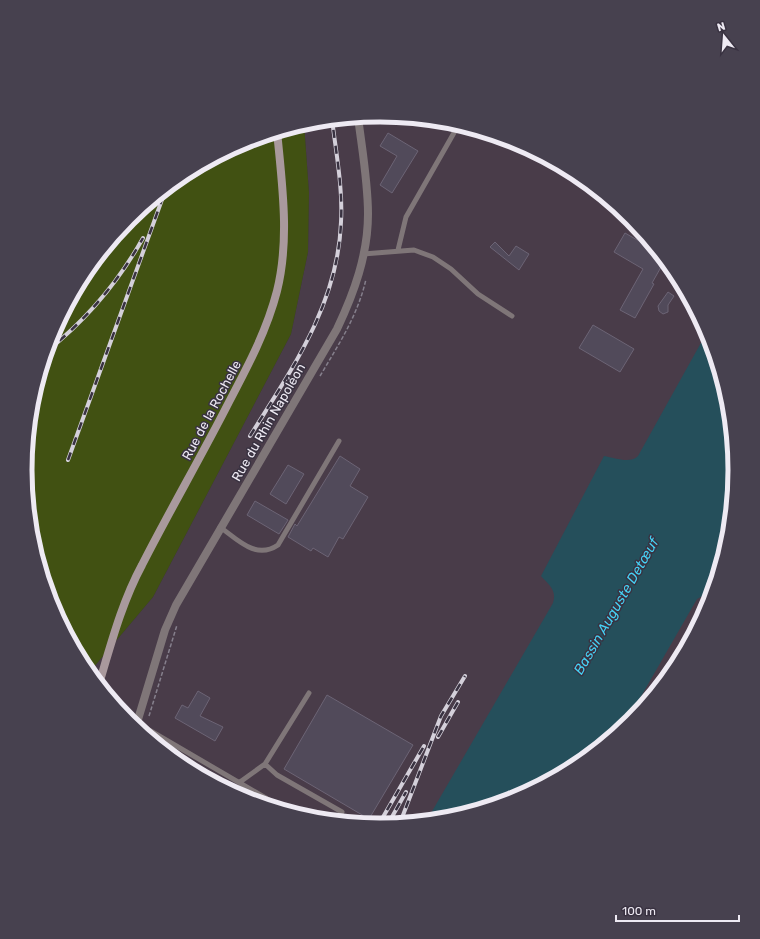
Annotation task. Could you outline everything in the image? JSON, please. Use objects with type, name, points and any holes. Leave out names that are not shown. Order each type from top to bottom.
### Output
[{"type":"main road","name":"Rue de la Rochelle","points":[[101,677],[124,603],[141,566],[251,359],[271,309],[277,290],[284,233],[284,203],[278,137]]},
{"type":"street","name":"Rue du Rhin Napoléon","points":[[138,719],[169,618],[220,527],[337,329],[350,300],[360,271],[368,215],[367,188],[359,122]]},
{"type":"lane","points":[[398,250],[406,217],[456,130]]},
{"type":"lane","points":[[363,254],[398,250],[414,250],[433,258],[451,269],[478,294],[512,316]]},
{"type":"lane","points":[[220,527],[255,550],[268,551],[278,545],[339,441]]},
{"type":"lane","points":[[240,782],[266,764],[309,693]]},
{"type":"lane","points":[[158,737],[268,799]]},
{"type":"lane","points":[[266,764],[277,775],[342,812],[340,815]]},
{"type":"path","points":[[149,716],[178,620]]},
{"type":"shaded area","points":[[357,122],[403,122],[425,124],[470,133],[534,157],[554,168],[592,193],[626,223],[642,240],[669,276],[692,316],[702,336],[716,379],[725,424],[727,447],[728,470],[725,515],[710,581],[702,603],[681,644],[669,663],[642,699],[626,716],[592,746],[554,771],[534,782],[470,806],[425,815],[380,818],[335,815],[290,806],[268,799],[226,782],[206,771],[168,746],[134,716],[118,699],[94,667],[153,597],[291,334],[308,252],[309,193],[304,130],[335,124]]},
{"type":"green space","points":[[304,130],[309,193],[308,252],[291,334],[153,597],[94,667],[79,643],[58,603],[44,560],[35,515],[32,470],[35,424],[50,358],[58,336],[79,295],[104,258],[134,223],[168,193],[206,168],[226,157],[268,140]]},
{"type":"water","name":"Bassin Auguste Detœuf","points":[[703,339],[716,379],[721,402],[725,424],[728,470],[725,515],[721,537],[716,560],[705,594],[697,599],[636,706],[592,746],[554,771],[513,791],[470,806],[430,814],[553,603],[553,591],[541,576],[604,456],[631,460],[638,456]]},
{"type":"building","points":[[388,133],[418,151],[392,193],[380,185],[397,156],[380,146]]},
{"type":"building","points":[[625,233],[646,245],[662,266],[652,283],[654,284],[635,318],[620,310],[643,269],[614,252]]},
{"type":"building","points":[[495,242],[509,256],[516,246],[529,254],[519,270],[490,247]]},
{"type":"building","points":[[668,292],[674,296],[668,305],[668,312],[663,314],[659,311],[658,306]]},
{"type":"building","points":[[593,325],[634,349],[620,372],[579,348]]},
{"type":"building","points":[[340,456],[360,469],[350,486],[368,497],[343,539],[339,537],[328,557],[313,548],[311,551],[288,537],[295,524],[297,526]]},
{"type":"building","points":[[288,465],[304,474],[286,504],[270,494]]},
{"type":"building","points":[[255,501],[288,520],[279,534],[247,515]]},
{"type":"building","points":[[198,691],[210,698],[200,716],[223,727],[215,741],[175,718],[182,705],[188,708]]},
{"type":"building","points":[[327,695],[413,745],[370,818],[366,817],[284,769]]},
{"type":"railway","points":[[250,436],[282,386],[310,335],[322,308],[331,281],[338,252],[341,222],[339,170],[333,124]]},
{"type":"railway","points":[[68,460],[163,198]]},
{"type":"railway","points":[[55,344],[101,299],[134,254],[143,238]]},
{"type":"railway","points":[[402,817],[441,716],[465,676]]},
{"type":"railway","points":[[438,737],[458,702]]},
{"type":"railway","points":[[383,818],[424,746]]},
{"type":"railway","points":[[392,817],[406,792]]}]
